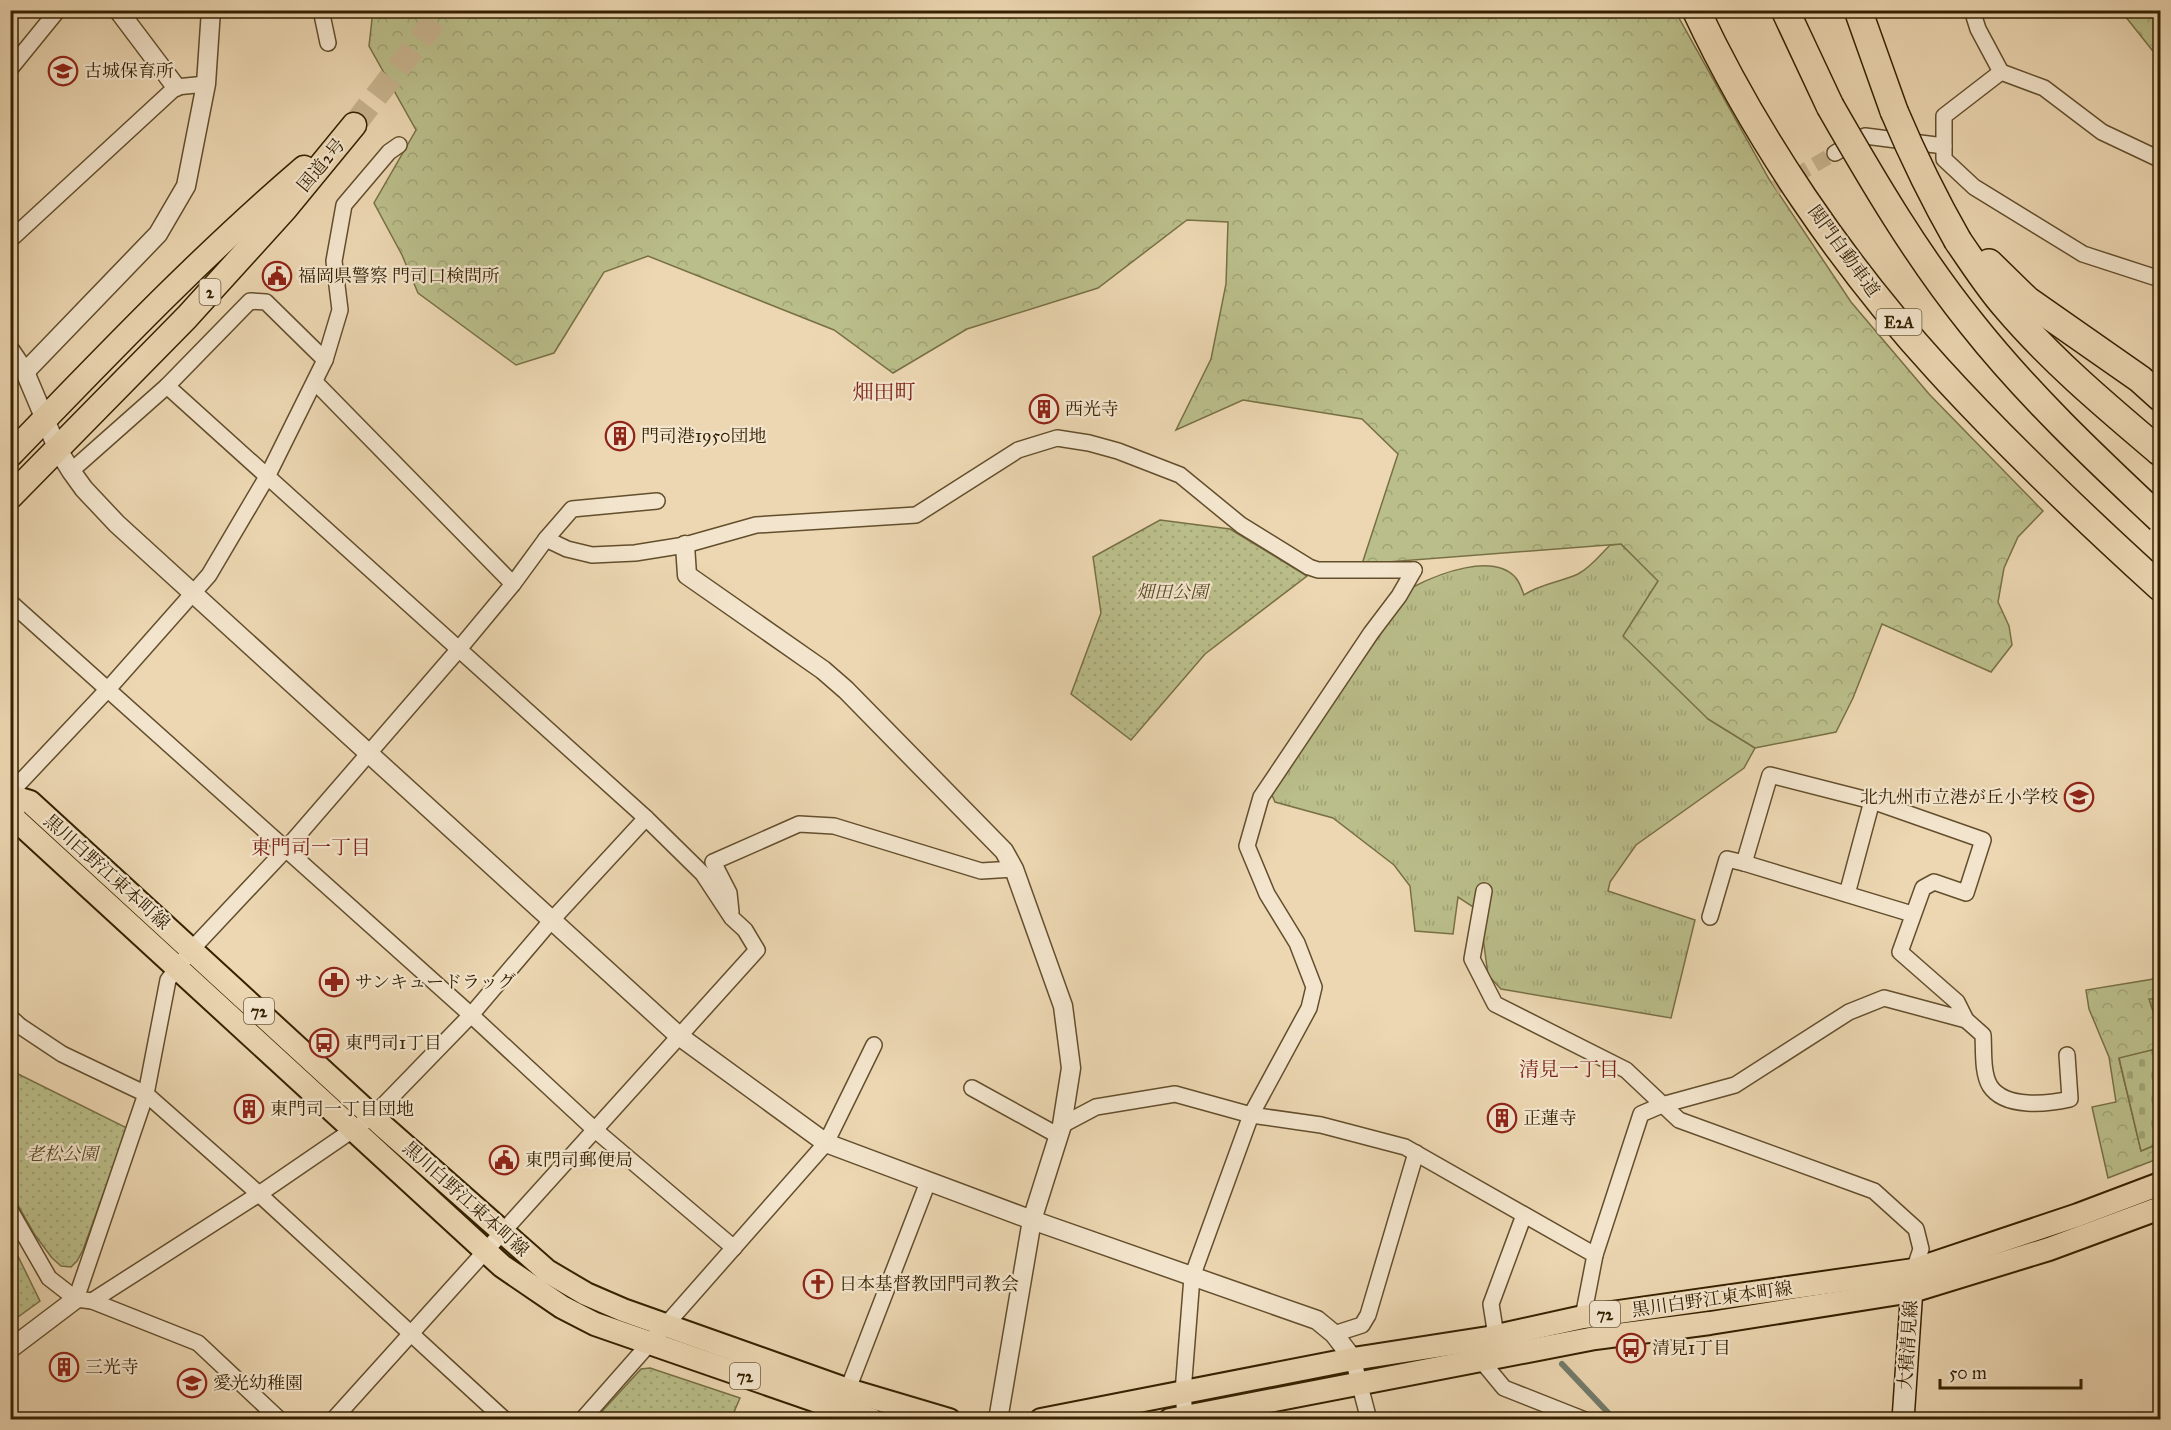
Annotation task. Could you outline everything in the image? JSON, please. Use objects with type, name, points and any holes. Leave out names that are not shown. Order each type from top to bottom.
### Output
[{"type":"highway","name":"関門自動車道","points":[[1696,10],[1717,53],[1783,165],[1837,244],[1884,305],[1935,366],[1989,424],[2080,514],[2160,587]]},
{"type":"highway","points":[[1785,10],[1830,106],[1889,207],[1926,263],[1971,323],[2028,390],[2160,519]]},
{"type":"highway","points":[[1858,10],[1899,109],[1923,153],[1963,239],[2005,307],[2038,343],[2096,398],[2160,452]]},
{"type":"highway","points":[[1869,10],[1899,109]]},
{"type":"highway","name":"国道2号","points":[[10,455],[165,297],[258,207],[354,125],[285,209],[187,317],[10,497]]},
{"type":"highway","points":[[1963,239],[2027,300],[2140,379],[2160,397]]},
{"type":"main road","name":"黒川白野江東本町線","points":[[10,794],[30,802],[373,1116],[548,1271],[586,1294],[666,1325],[872,1419]]},
{"type":"main road","name":"黒川白野江東本町線","points":[[10,805],[15,819],[485,1252],[562,1306],[595,1324],[841,1406],[949,1419]]},
{"type":"main road","name":"黒川白野江東本町線","points":[[1041,1419],[1353,1359],[1496,1336],[1582,1317],[1913,1281],[2160,1184]]},
{"type":"main road","name":"黒川白野江東本町線","points":[[1177,1418],[1595,1338],[1710,1323],[1913,1281],[2049,1249],[2160,1208]]},
{"type":"main road","name":"大積清見線","points":[[1903,1419],[1913,1281]]},
{"type":"street","points":[[10,69],[58,10]]},
{"type":"street","points":[[118,10],[176,87]]},
{"type":"street","points":[[25,372],[158,234],[186,186],[206,84],[211,10]]},
{"type":"street","points":[[321,10],[328,43]]},
{"type":"street","points":[[1972,10],[1978,29],[2001,72],[2044,88],[2102,132],[2160,158]]},
{"type":"street","points":[[2001,72],[1944,116],[1944,159],[1974,187],[2083,254],[2160,279]]},
{"type":"street","points":[[10,240],[176,87],[206,84]]},
{"type":"street","points":[[1835,153],[1865,136],[1944,146]]},
{"type":"street","points":[[10,794],[109,688],[210,574],[268,475],[325,360],[340,310],[334,261],[344,205],[390,152],[399,145]]},
{"type":"street","points":[[71,471],[167,386],[250,301],[266,302],[325,360]]},
{"type":"street","points":[[10,350],[25,372],[58,450],[84,489],[117,524],[679,1036],[826,1143],[1032,1220],[1317,1320],[1334,1334],[1353,1359],[1369,1419]]},
{"type":"street","points":[[315,382],[513,584]]},
{"type":"street","points":[[167,386],[646,818],[703,874],[732,918],[745,930],[757,950],[333,1419]]},
{"type":"street","points":[[546,539],[567,549],[592,555],[635,553],[685,546],[756,525],[916,515],[1018,450],[1057,438],[1118,451],[1180,475],[1241,525],[1309,567],[1318,570],[1414,570],[1399,596],[1371,633],[1261,797],[1246,846],[1267,894],[1297,943],[1314,987],[1309,1008],[1251,1115],[1192,1277],[1183,1392],[1177,1418]]},
{"type":"street","points":[[84,1300],[146,1094],[167,982],[176,968],[286,849],[459,649],[572,509],[657,501]]},
{"type":"street","points":[[685,546],[687,575],[823,670],[846,690],[1004,851],[1014,869],[1064,1006],[1071,1068],[1061,1130],[1032,1220],[998,1419]]},
{"type":"street","points":[[10,602],[109,688],[594,1129],[734,1248]]},
{"type":"street","points":[[1744,863],[1770,775],[1872,801],[1983,840],[1966,893],[1934,882],[1923,888],[1900,952],[1957,1002],[1966,1020],[1983,1035],[1985,1068],[1990,1086],[2002,1095],[2025,1104],[2045,1104],[2070,1099],[2067,1055]]},
{"type":"street","points":[[1847,894],[1872,801]]},
{"type":"street","points":[[10,1348],[84,1300],[259,1194],[373,1116],[471,1015],[551,921],[646,818]]},
{"type":"street","points":[[732,918],[729,893],[713,862],[799,824],[834,826],[981,871],[1014,869]]},
{"type":"street","points":[[1710,917],[1727,859],[1912,914]]},
{"type":"street","points":[[1484,891],[1472,959],[1495,1004],[1626,1070],[1679,1120],[1874,1191],[1916,1229],[1922,1249],[1913,1281]]},
{"type":"street","points":[[1582,1317],[1595,1256],[1641,1114],[1662,1105],[1735,1085],[1849,1012],[1884,998],[1966,1020]]},
{"type":"street","points":[[10,1017],[62,1054],[146,1094],[505,1419]]},
{"type":"street","points":[[582,1419],[826,1143],[874,1046]]},
{"type":"street","points":[[972,1088],[1061,1130]]},
{"type":"street","points":[[1061,1130],[1096,1107],[1174,1094],[1251,1115],[1321,1125],[1405,1147],[1595,1256]]},
{"type":"street","points":[[1334,1334],[1362,1324],[1368,1315],[1416,1153]]},
{"type":"street","points":[[841,1406],[928,1182]]},
{"type":"street","points":[[10,1210],[49,1278],[84,1300],[198,1343],[280,1419]]},
{"type":"street","points":[[1496,1336],[1491,1304],[1524,1215]]},
{"type":"street","points":[[1480,1359],[1504,1388],[1585,1419]]},
{"type":"green space","points":[[373,10],[1675,11],[1769,179],[1851,302],[1929,394],[2043,511],[2018,537],[2004,568],[1998,602],[2009,626],[2012,645],[1991,672],[1882,624],[1853,698],[1836,732],[1755,748],[1708,719],[1623,636],[1658,581],[1621,544],[1362,564],[1398,454],[1362,419],[1243,400],[1176,430],[1211,359],[1226,284],[1228,222],[1187,220],[1098,288],[967,329],[893,373],[834,330],[648,256],[604,272],[554,353],[516,365],[418,293],[402,255],[374,203],[416,130],[369,46]]},
{"type":"green space","points":[[2121,11],[2160,11],[2160,57],[2152,50]]},
{"type":"green space","name":"畑田公園","points":[[1160,520],[1230,529],[1307,576],[1205,654],[1131,740],[1071,694],[1101,613],[1093,557]]},
{"type":"green space","points":[[1621,544],[1659,581],[1708,719],[1755,748],[1744,768],[1636,845],[1610,882],[1608,891],[1695,920],[1671,1018],[1501,989],[1488,975],[1482,930],[1487,916],[1458,897],[1453,934],[1415,931],[1410,886],[1394,865],[1333,818],[1275,802],[1272,795],[1273,789],[1413,587],[1436,576],[1465,568],[1494,567],[1506,570],[1516,578],[1524,595],[1537,588],[1578,574],[1610,545]]},
{"type":"green space","points":[[2160,978],[2160,999],[2150,1000],[2160,1033],[2160,1048],[2119,1059],[2141,1151],[2160,1143],[2160,1158],[2108,1178],[2092,1107],[2116,1102],[2109,1057],[2089,1009],[2086,990]]},
{"type":"green space","points":[[2149,999],[2160,999],[2160,1033]]},
{"type":"green space","points":[[2160,1048],[2160,1143],[2141,1151],[2119,1058]]},
{"type":"green space","name":"老松公園","points":[[10,1070],[127,1128],[83,1250],[71,1267],[61,1266],[52,1258],[35,1235],[11,1193]]},
{"type":"green space","points":[[11,1242],[40,1301],[10,1322]]},
{"type":"green space","points":[[650,1368],[740,1398],[731,1419],[595,1419],[641,1369]]},
{"type":"waterway","points":[[1562,1364],[1614,1419]]},
{"type":"tunnel","points":[[354,125],[443,10]]},
{"type":"tunnel","points":[[1775,188],[1835,153]]},
{"type":"place","name":"古城保育所","points":[[63,71]]},
{"type":"place","name":"福岡県警察 門司口検問所","points":[[277,276]]},
{"type":"place","name":"西光寺","points":[[1044,409]]},
{"type":"place","name":"門司港1950団地","points":[[620,436]]},
{"type":"place","name":"北九州市立港が丘小学校","points":[[2079,797]]},
{"type":"place","name":"サンキュードラッグ","points":[[334,982]]},
{"type":"place","name":"東門司1丁目","points":[[324,1043]]},
{"type":"place","name":"東門司一丁目団地","points":[[249,1109]]},
{"type":"place","name":"正蓮寺","points":[[1502,1118]]},
{"type":"place","name":"東門司郵便局","points":[[504,1160]]},
{"type":"place","name":"日本基督教団門司教会","points":[[818,1284]]},
{"type":"place","name":"清見1丁目","points":[[1631,1348]]},
{"type":"place","name":"三光寺","points":[[64,1367]]},
{"type":"place","name":"愛光幼稚園","points":[[192,1383]]},
{"type":"district","name":"畑田町","points":[[884,392]]},
{"type":"district","name":"東門司一丁目","points":[[311,847]]},
{"type":"district","name":"清見一丁目","points":[[1569,1069]]}]
